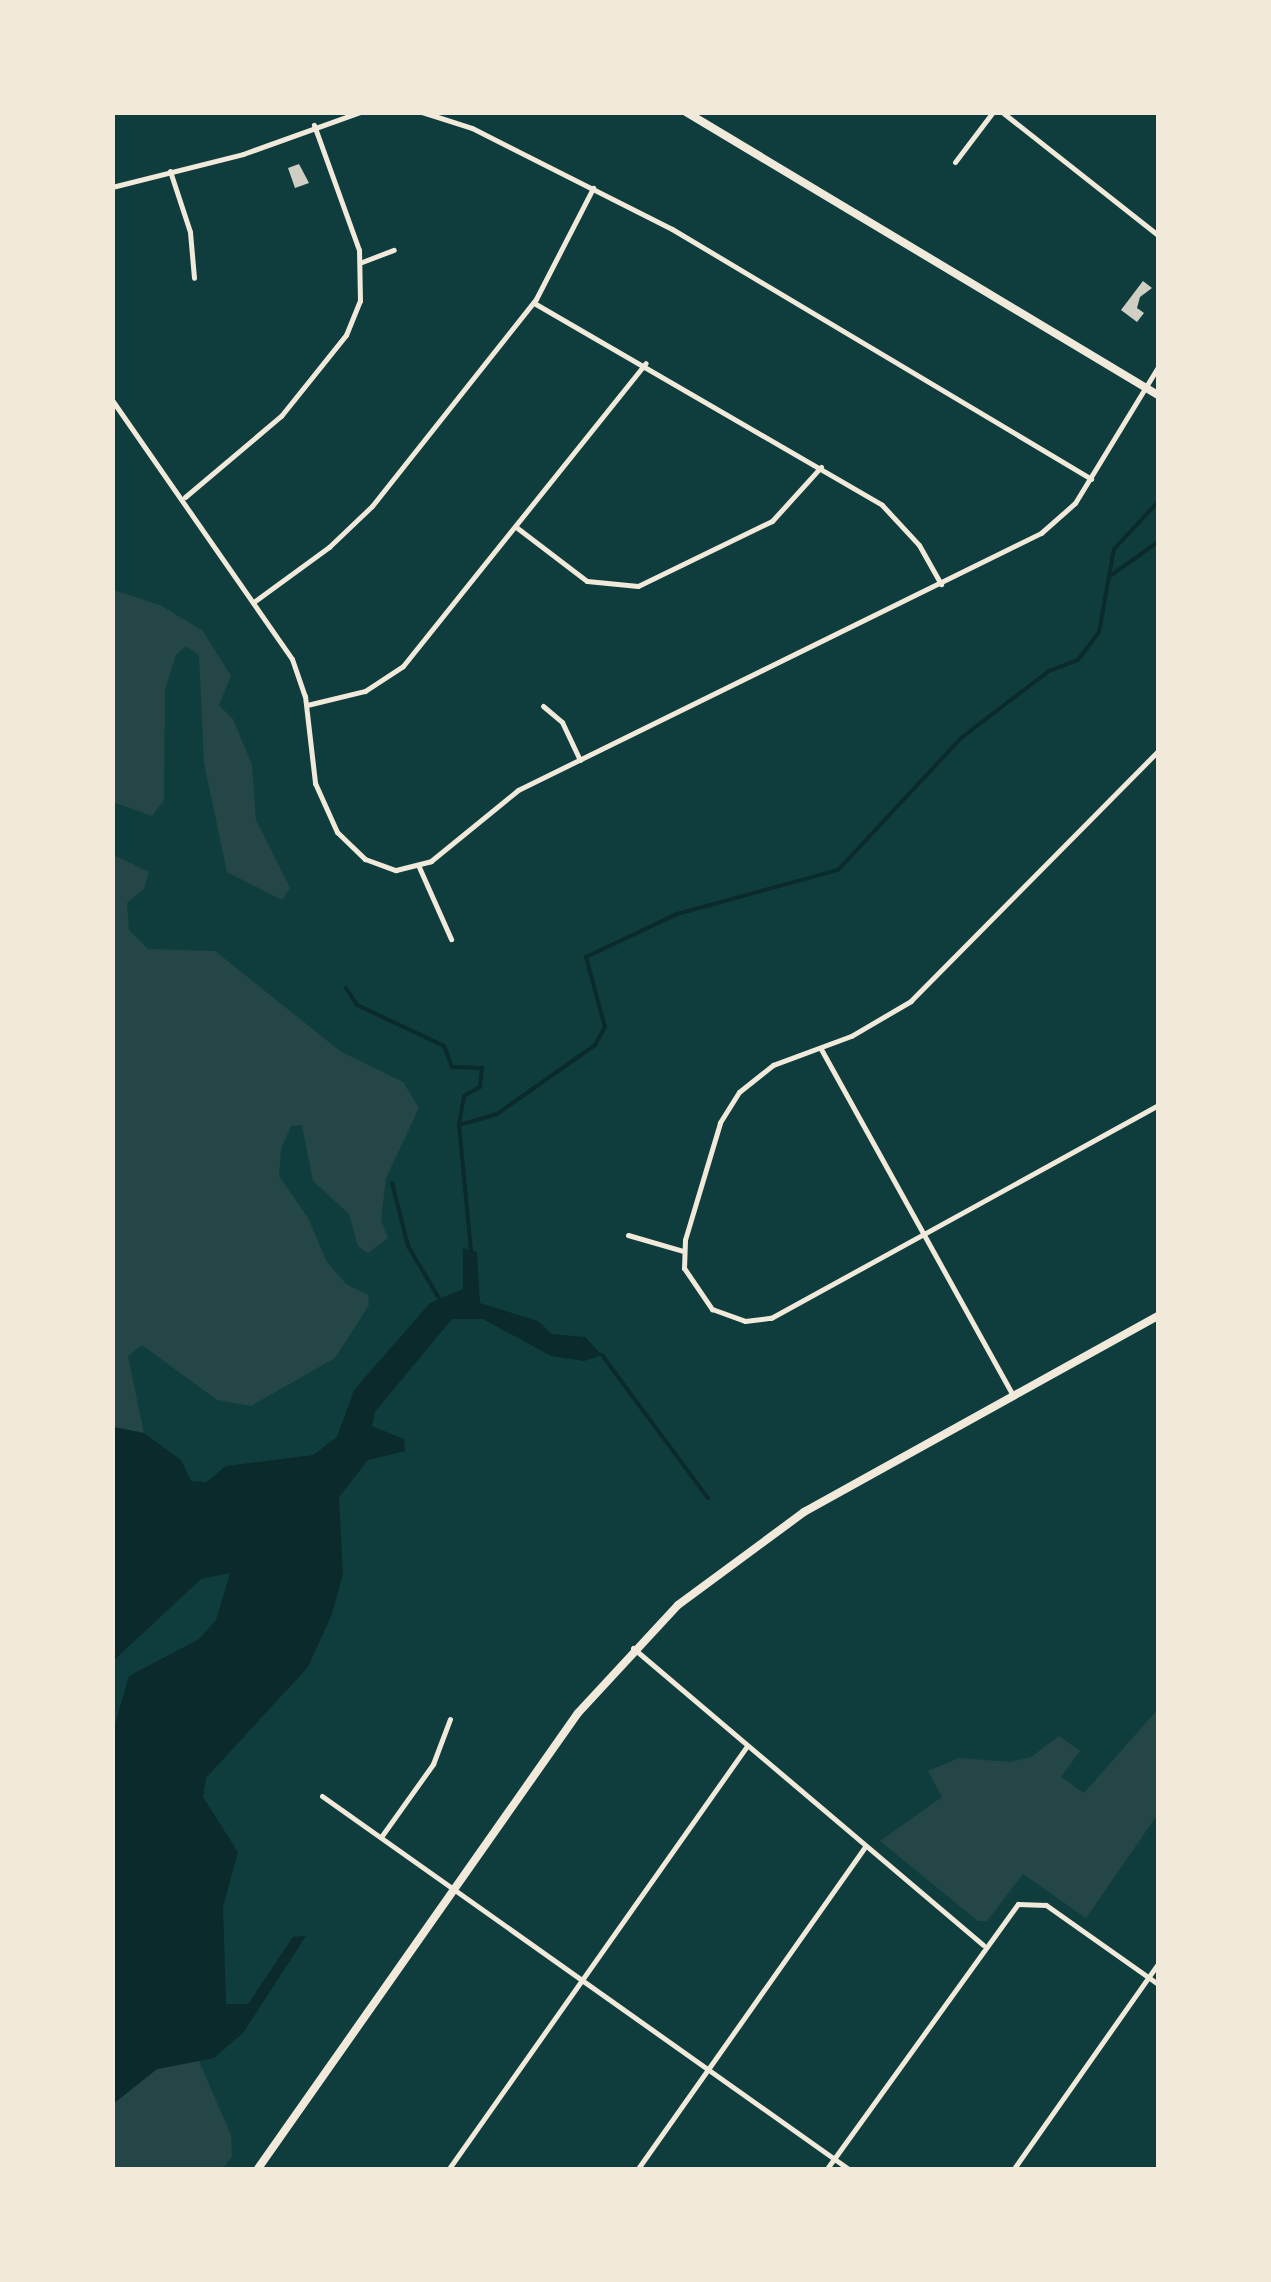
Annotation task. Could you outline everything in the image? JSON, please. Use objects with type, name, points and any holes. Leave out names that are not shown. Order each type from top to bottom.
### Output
[{"type":"main road","points":[[686,112],[1158,395]]},
{"type":"main road","points":[[257,2170],[578,1713],[632,1648],[758,1541],[1158,1316]]},
{"type":"street","points":[[112,187],[243,154],[360,112]]},
{"type":"street","points":[[422,112],[460,123],[593,188],[1091,480]]},
{"type":"street","points":[[954,162],[993,112]]},
{"type":"street","points":[[1002,112],[1158,235]]},
{"type":"street","points":[[185,497],[261,438],[334,351],[360,302],[362,262],[314,126]]},
{"type":"street","points":[[170,171],[190,232],[194,278]]},
{"type":"street","points":[[255,600],[305,567],[372,506],[533,302],[593,188]]},
{"type":"street","points":[[362,262],[394,250]]},
{"type":"street","points":[[533,302],[820,467],[894,516],[940,584]]},
{"type":"street","points":[[307,705],[365,691],[403,666],[646,364]]},
{"type":"street","points":[[112,400],[185,497],[292,660],[307,705],[315,783],[337,832],[382,867],[419,867],[502,800],[1041,534],[1091,480],[1158,367]]},
{"type":"street","points":[[516,527],[586,581],[638,586],[772,521],[820,467]]},
{"type":"street","points":[[543,706],[562,722],[580,760]]},
{"type":"street","points":[[1158,751],[937,979],[890,1016],[773,1065],[729,1105],[684,1251],[688,1279],[712,1310],[762,1320],[1158,1105]]},
{"type":"street","points":[[419,867],[451,939]]},
{"type":"street","points":[[820,1048],[1012,1396]]},
{"type":"street","points":[[628,1235],[684,1251]]},
{"type":"street","points":[[632,1648],[983,1945]]},
{"type":"street","points":[[381,1837],[433,1764],[450,1719]]},
{"type":"street","points":[[448,2170],[747,1746]]},
{"type":"street","points":[[322,1796],[850,2170]]},
{"type":"street","points":[[637,2170],[865,1847]]},
{"type":"street","points":[[826,2170],[1006,1912],[1032,1900],[1158,1984]]},
{"type":"street","points":[[1014,2170],[1158,1964]]},
{"type":"shaded area","points":[[113,590],[160,605],[203,631],[231,676],[219,705],[233,719],[252,765],[256,820],[290,888],[282,900],[227,872],[204,763],[199,655],[186,646],[176,655],[165,689],[164,800],[152,816],[113,802]]},
{"type":"shaded area","points":[[112,854],[149,872],[144,889],[127,903],[129,930],[148,949],[215,951],[340,1051],[403,1082],[419,1108],[386,1178],[381,1220],[388,1238],[368,1253],[358,1246],[349,1214],[313,1181],[302,1125],[291,1126],[281,1149],[279,1176],[308,1218],[327,1262],[346,1284],[368,1295],[369,1305],[335,1358],[251,1406],[217,1400],[142,1345],[128,1356],[144,1433],[113,1427]]},
{"type":"shaded area","points":[[463,1248],[477,1252],[480,1303],[538,1321],[552,1334],[585,1337],[602,1355],[584,1361],[551,1356],[483,1319],[452,1319],[375,1412],[372,1426],[404,1439],[405,1451],[368,1460],[339,1497],[343,1574],[332,1614],[308,1667],[206,1778],[203,1797],[238,1852],[223,1907],[226,2004],[248,2004],[293,1937],[306,1936],[243,2033],[214,2058],[157,2069],[113,2104],[113,1731],[129,1676],[199,1639],[216,1620],[230,1573],[201,1579],[113,1661],[113,1427],[144,1433],[181,1460],[191,1481],[206,1482],[226,1466],[313,1455],[337,1437],[354,1390],[430,1303],[463,1289]]},
{"type":"shaded area","points":[[1158,1709],[1158,1814],[1086,1918],[1023,1874],[987,1921],[978,1921],[880,1841],[942,1797],[928,1771],[959,1758],[1011,1762],[1031,1757],[1059,1736],[1080,1751],[1061,1777],[1084,1793]]},
{"type":"shaded area","points":[[199,2061],[231,2135],[232,2157],[222,2169],[115,2169],[112,2104],[157,2069]]},
{"type":"building","points":[[299,164],[309,183],[295,188],[288,168]]},
{"type":"building","points":[[1143,281],[1152,288],[1140,297],[1137,308],[1144,313],[1137,322],[1121,310]]},
{"type":"waterway","points":[[471,1250],[459,1125],[497,1114],[595,1045],[605,1027],[586,957],[677,914],[838,870],[961,738],[1049,671],[1078,660],[1099,632],[1114,549],[1158,502]]},
{"type":"waterway","points":[[1110,576],[1158,542]]},
{"type":"waterway","points":[[346,988],[357,1005],[444,1046],[452,1067],[482,1068],[480,1087],[464,1096],[459,1123]]},
{"type":"waterway","points":[[392,1183],[408,1246],[440,1300]]},
{"type":"waterway","points":[[602,1355],[708,1498]]}]
